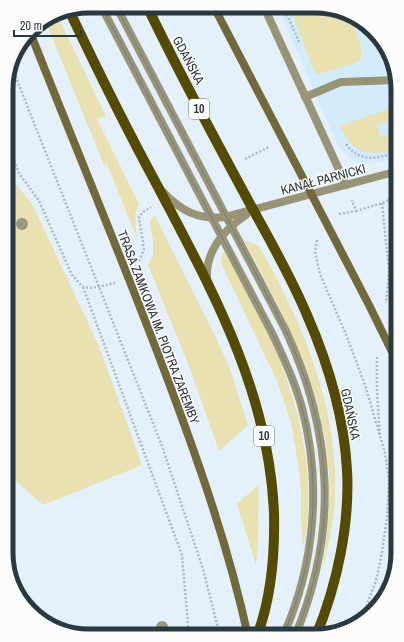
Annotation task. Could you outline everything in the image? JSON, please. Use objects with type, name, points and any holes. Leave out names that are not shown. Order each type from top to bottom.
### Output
[{"type":"main road","name":"GDAŃSKA","points":[[151,13],[294,286],[318,341],[335,397],[344,444],[347,490],[343,533],[337,572],[318,629]]},
{"type":"main road","points":[[217,13],[391,350]]},
{"type":"main road","name":"10","points":[[71,15],[156,185],[207,282],[243,363],[262,424],[269,457],[273,488],[275,540],[273,567],[264,613],[258,629]]},
{"type":"main road","name":"TRASA ZAMKOWA IM. PIOTRA ZAREMBY","points":[[33,38],[146,323],[190,441],[221,534],[246,629]]},
{"type":"street","points":[[106,13],[273,335],[286,364],[302,408],[309,445],[313,487],[312,518],[309,548],[298,598],[286,629]]},
{"type":"street","points":[[120,13],[227,217],[294,349],[311,396],[320,436],[325,481],[322,535],[314,579],[306,608],[298,629]]},
{"type":"street","points":[[267,13],[346,185]]},
{"type":"street","points":[[305,97],[341,82],[390,80]]},
{"type":"street","name":"KANAŁ PARNICKI","points":[[253,210],[391,173]]},
{"type":"street","points":[[156,185],[176,205],[194,215],[212,218],[227,217],[253,210]]},
{"type":"street","points":[[207,282],[208,262],[222,236],[231,226],[253,210]]},
{"type":"path","points":[[14,73],[162,446],[203,569],[218,629]]},
{"type":"path","points":[[13,158],[19,173],[40,201],[72,275],[83,287],[182,555],[188,629]]},
{"type":"path","points":[[346,185],[356,211]]},
{"type":"path","points":[[335,215],[356,211],[391,199]]},
{"type":"path","points":[[138,263],[144,249],[139,217],[143,212],[151,207]]},
{"type":"path","points":[[319,234],[315,252],[320,274],[347,337],[365,386],[385,453],[389,480],[387,517],[382,553],[376,581],[365,610]]},
{"type":"path","points":[[83,287],[92,288],[119,282]]},
{"type":"shaded area","points":[[281,13],[325,14],[353,23],[369,35],[381,51],[385,60],[390,74],[391,89],[391,160],[374,164],[361,163],[352,159],[338,146]]},
{"type":"shaded area","points":[[292,13],[325,14],[353,23],[361,46],[361,59],[358,62],[322,73],[315,73]]},
{"type":"shaded area","points":[[59,19],[106,116],[97,119],[139,204],[135,215],[137,238],[107,164],[104,165],[47,26]]},
{"type":"shaded area","points":[[391,108],[391,120],[377,125],[381,137],[391,134],[391,150],[379,153],[363,151],[351,143],[345,136],[340,126]]},
{"type":"shaded area","points":[[13,180],[32,204],[99,346],[142,465],[43,505],[13,478]]},
{"type":"shaded area","points":[[155,216],[218,342],[230,369],[248,425],[219,451],[189,366],[148,265],[153,255],[153,240],[150,223],[151,219]]},
{"type":"shaded area","points":[[244,240],[259,246],[276,276],[305,340],[317,373],[326,406],[332,441],[335,475],[333,518],[322,576],[328,524],[329,473],[326,441],[319,410],[300,352]]},
{"type":"shaded area","points":[[225,250],[269,334],[292,394],[299,419],[307,471],[308,497],[307,523],[303,548],[299,469],[291,422],[278,383],[222,265],[221,257]]},
{"type":"shaded area","points":[[259,484],[258,543],[256,565],[237,504]]},
{"type":"tram line","points":[[105,13],[273,335],[293,380],[302,408],[312,465],[312,524],[302,581],[294,609],[286,629]]},
{"type":"tram line","points":[[120,13],[285,329],[301,367],[313,405],[321,443],[324,481],[324,520],[319,558],[309,597],[298,629]]}]
